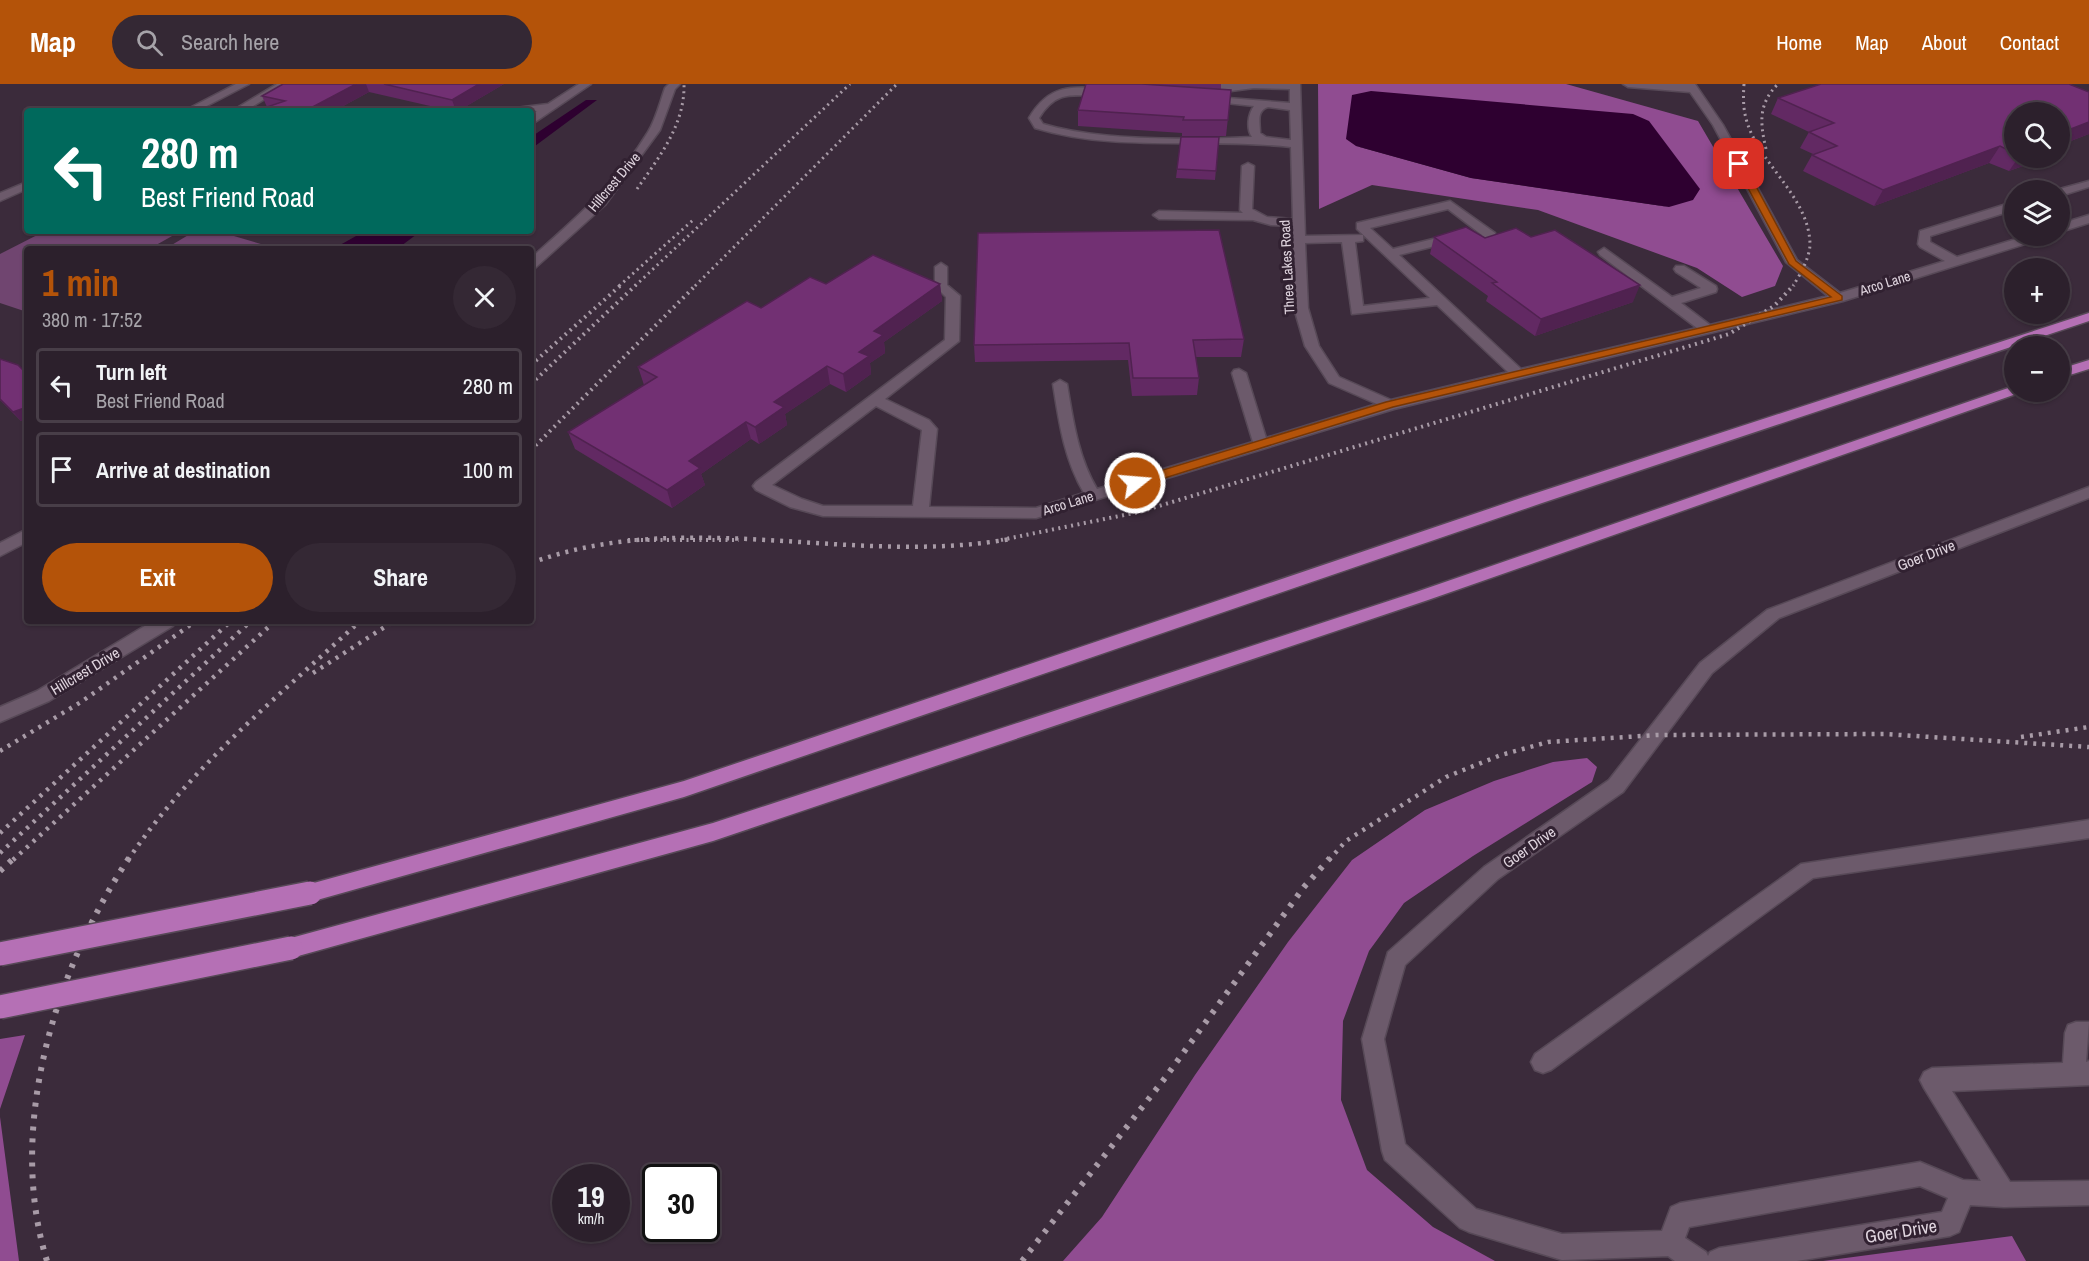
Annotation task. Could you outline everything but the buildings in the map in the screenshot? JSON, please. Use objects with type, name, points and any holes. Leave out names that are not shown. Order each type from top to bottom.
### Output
[{"type":"highway","points":[[0,954],[310,893],[684,789],[1536,499],[2089,317]]},
{"type":"highway","points":[[2070,372],[2089,364]]},
{"type":"highway","points":[[2070,374],[2089,370]]},
{"type":"highway","points":[[0,1007],[291,948],[713,832],[1422,596],[2004,393]]},
{"type":"street","points":[[195,108],[244,84]]},
{"type":"street","points":[[242,108],[284,84]]},
{"type":"street","points":[[534,118],[586,84]]},
{"type":"street","name":"Hillcrest Drive","points":[[534,262],[601,202],[655,130],[670,88],[675,84]]},
{"type":"street","points":[[1628,84],[1691,87],[1718,125],[1792,262],[1838,298]]},
{"type":"street","points":[[1197,87],[1295,85]]},
{"type":"street","name":"Three Lakes Road","points":[[1295,85],[1301,308],[1312,346],[1334,380],[1390,405]]},
{"type":"street","points":[[1120,93],[1072,90],[1059,93],[1044,101],[1034,118],[1039,126],[1058,132],[1099,137],[1198,142],[1263,140],[1297,144]]},
{"type":"street","points":[[1191,97],[1296,107]]},
{"type":"street","points":[[1263,140],[1255,134],[1254,112],[1258,106],[1268,104]]},
{"type":"street","points":[[534,108],[553,105]]},
{"type":"street","points":[[1248,166],[1246,210],[1252,217]]},
{"type":"street","points":[[2070,190],[2089,184]]},
{"type":"street","points":[[0,197],[24,186]]},
{"type":"street","points":[[1390,254],[1461,236],[1468,242],[1491,236],[1450,205],[1360,226],[1518,374]]},
{"type":"street","points":[[1955,261],[1924,244],[1924,234],[2004,211]]},
{"type":"street","points":[[1159,215],[1252,217],[1268,222],[1299,223]]},
{"type":"street","points":[[2070,225],[2089,219]]},
{"type":"street","points":[[1298,240],[1373,237]]},
{"type":"street","points":[[1348,238],[1357,311],[1440,301]]},
{"type":"street","name":"Arco Lane","points":[[875,400],[761,486],[796,503],[823,510],[1036,513],[1390,405],[1838,298],[2004,246]]},
{"type":"street","points":[[1604,252],[1707,329]]},
{"type":"street","points":[[920,512],[930,429],[924,423],[875,400],[952,341],[953,296],[941,286],[941,267]]},
{"type":"street","points":[[1670,302],[1711,289],[1680,269]]},
{"type":"street","points":[[1239,373],[1261,445]]},
{"type":"street","points":[[1060,384],[1071,447],[1079,473],[1093,496]]},
{"type":"street","name":"Goer Drive","points":[[1671,1243],[1562,1247],[1469,1219],[1395,1151],[1373,1039],[1396,959],[1491,873],[1616,786],[1706,668],[1773,614],[2089,492]]},
{"type":"street","points":[[0,550],[24,537]]},
{"type":"street","name":"Hillcrest Drive","points":[[0,715],[43,696],[162,624]]},
{"type":"street","points":[[1542,1062],[1808,870],[2086,834]]},
{"type":"street","points":[[2004,1195],[1932,1080],[2081,1073],[2076,1033],[2089,1033]]},
{"type":"street","points":[[1697,1261],[1671,1243],[1680,1216],[1920,1174],[1963,1192],[2004,1195],[2089,1193]]},
{"type":"street","name":"Goer Drive","points":[[1719,1261],[1950,1222],[1963,1192]]},
{"type":"shaded area","points":[[1318,84],[1566,84],[1698,121],[1783,266],[1775,286],[1742,297],[1697,268],[1538,210],[1372,185],[1319,209]],"holes":[[[1356,146],[1669,207],[1471,178]]]},
{"type":"shaded area","points":[[1371,91],[1633,114],[1649,121],[1700,189],[1693,200],[1669,207],[1471,178],[1356,146],[1346,139],[1352,95]]},
{"type":"shaded area","points":[[586,100],[597,100],[534,147],[534,135]]},
{"type":"shaded area","points":[[39,234],[176,234],[154,246],[24,246],[24,311],[0,303],[0,254]]},
{"type":"shaded area","points":[[190,234],[227,234],[268,246],[170,246]]},
{"type":"shaded area","points":[[360,234],[417,234],[401,246],[340,245]]},
{"type":"shaded area","points":[[1587,758],[1597,767],[1592,782],[1473,856],[1404,903],[1369,951],[1343,1021],[1341,1100],[1367,1170],[1433,1227],[1495,1261],[1063,1261],[1102,1217],[1195,1075],[1288,942],[1352,860],[1425,810],[1494,781],[1553,762]]},
{"type":"shaded area","points":[[25,1035],[0,1109],[0,1039]]},
{"type":"shaded area","points":[[0,1117],[19,1261],[0,1261]]},
{"type":"shaded area","points":[[2012,1236],[2026,1261],[1823,1261]]},
{"type":"railway","points":[[637,189],[662,153],[675,127],[683,99],[684,84]]},
{"type":"railway","points":[[635,286],[850,84]]},
{"type":"railway","points":[[534,447],[897,84]]},
{"type":"railway","points":[[1744,84],[1745,115],[1748,125],[1763,154],[1794,197],[1808,227],[1810,244],[1808,254],[1793,286]]},
{"type":"railway","points":[[1766,149],[1762,114],[1771,91],[1778,84]]},
{"type":"railway","points":[[619,286],[693,220]]},
{"type":"railway","points":[[534,362],[621,285]]},
{"type":"railway","points":[[534,381],[636,285]]},
{"type":"railway","points":[[1001,540],[1139,512],[1729,334],[1774,306],[1794,285]]},
{"type":"railway","points":[[642,540],[709,538],[890,547],[950,546],[1010,539]]},
{"type":"railway","points":[[628,540],[642,540]]},
{"type":"railway","points":[[534,562],[589,547],[642,540]]},
{"type":"railway","points":[[642,540],[739,540]]},
{"type":"railway","points":[[0,751],[81,702],[192,624]]},
{"type":"railway","points":[[0,833],[228,624]]},
{"type":"railway","points":[[0,853],[248,624]]},
{"type":"railway","points":[[13,860],[272,624]]},
{"type":"railway","points":[[128,860],[179,794],[207,763],[357,624]]},
{"type":"railway","points":[[313,673],[389,624]]},
{"type":"railway","points":[[2021,737],[2089,727]]},
{"type":"railway","points":[[1329,860],[1346,841],[1446,777],[1501,755],[1548,742],[1657,735],[1884,734],[2089,747]]},
{"type":"railway","points":[[0,871],[14,858]]},
{"type":"railway","points":[[47,1261],[36,1210],[32,1158],[35,1105],[45,1052],[60,999],[79,949],[129,858]]},
{"type":"railway","points":[[1022,1261],[1165,1078],[1304,887],[1330,858]]},
{"type":"route","points":[[1135,483],[1390,405],[1838,298],[1792,262],[1739,164]]}]
